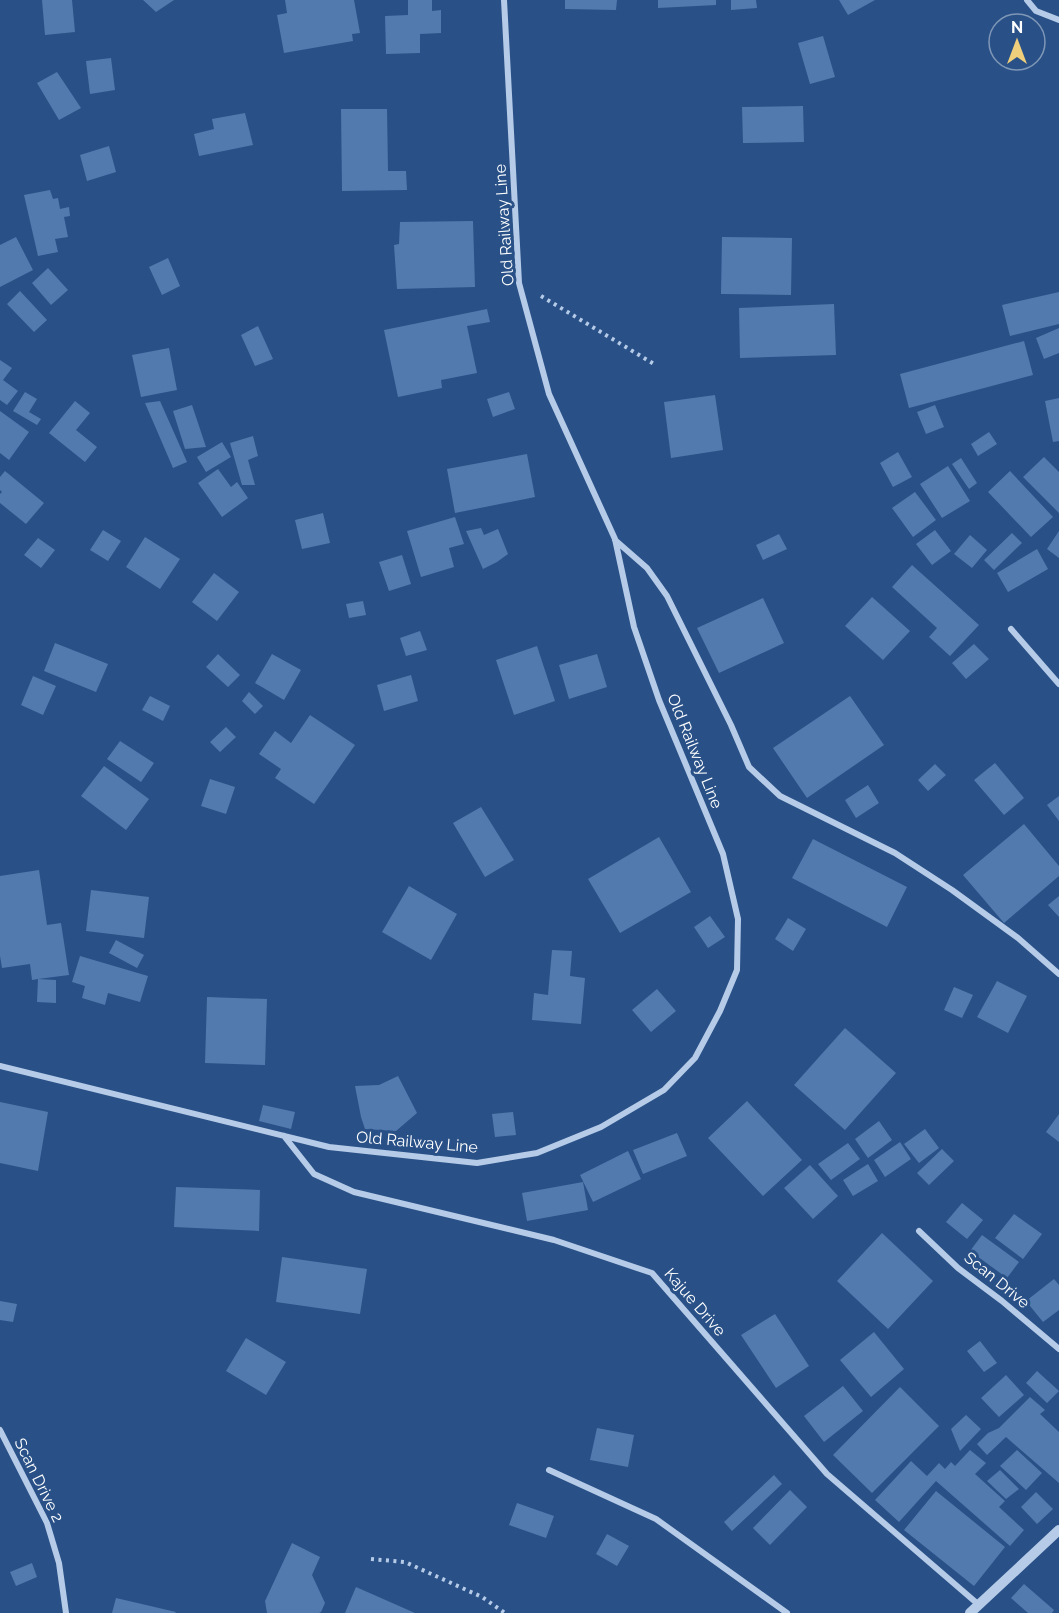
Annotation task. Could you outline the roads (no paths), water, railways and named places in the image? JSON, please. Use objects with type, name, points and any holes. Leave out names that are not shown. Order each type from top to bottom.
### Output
[{"type":"street","name":"Old Railway Line","points":[[0,1066],[329,1147],[477,1162],[537,1153],[601,1127],[664,1090],[695,1058],[720,1011],[737,970],[738,919],[723,854],[659,700],[634,627],[615,539],[549,394],[519,283],[504,0]]},
{"type":"street","points":[[1027,0],[1036,11],[1059,20]]},
{"type":"street","name":"Old Railway Line","points":[[615,539],[647,568],[667,596],[731,725],[749,767],[780,796],[895,853],[952,890],[1018,938],[1059,974]]},
{"type":"street","points":[[1011,629],[1059,684]]},
{"type":"street","name":"Kajue Drive","points":[[284,1136],[314,1174],[354,1192],[554,1240],[651,1273],[827,1474],[979,1605]]},
{"type":"street","name":"Scan Drive","points":[[919,1231],[958,1268],[1002,1300],[1059,1349]]},
{"type":"street","name":"Scan Drive 2","points":[[0,1430],[47,1523],[59,1563],[66,1613]]},
{"type":"street","points":[[549,1470],[656,1519],[787,1613]]},
{"type":"street","points":[[970,1613],[1059,1530]]}]
